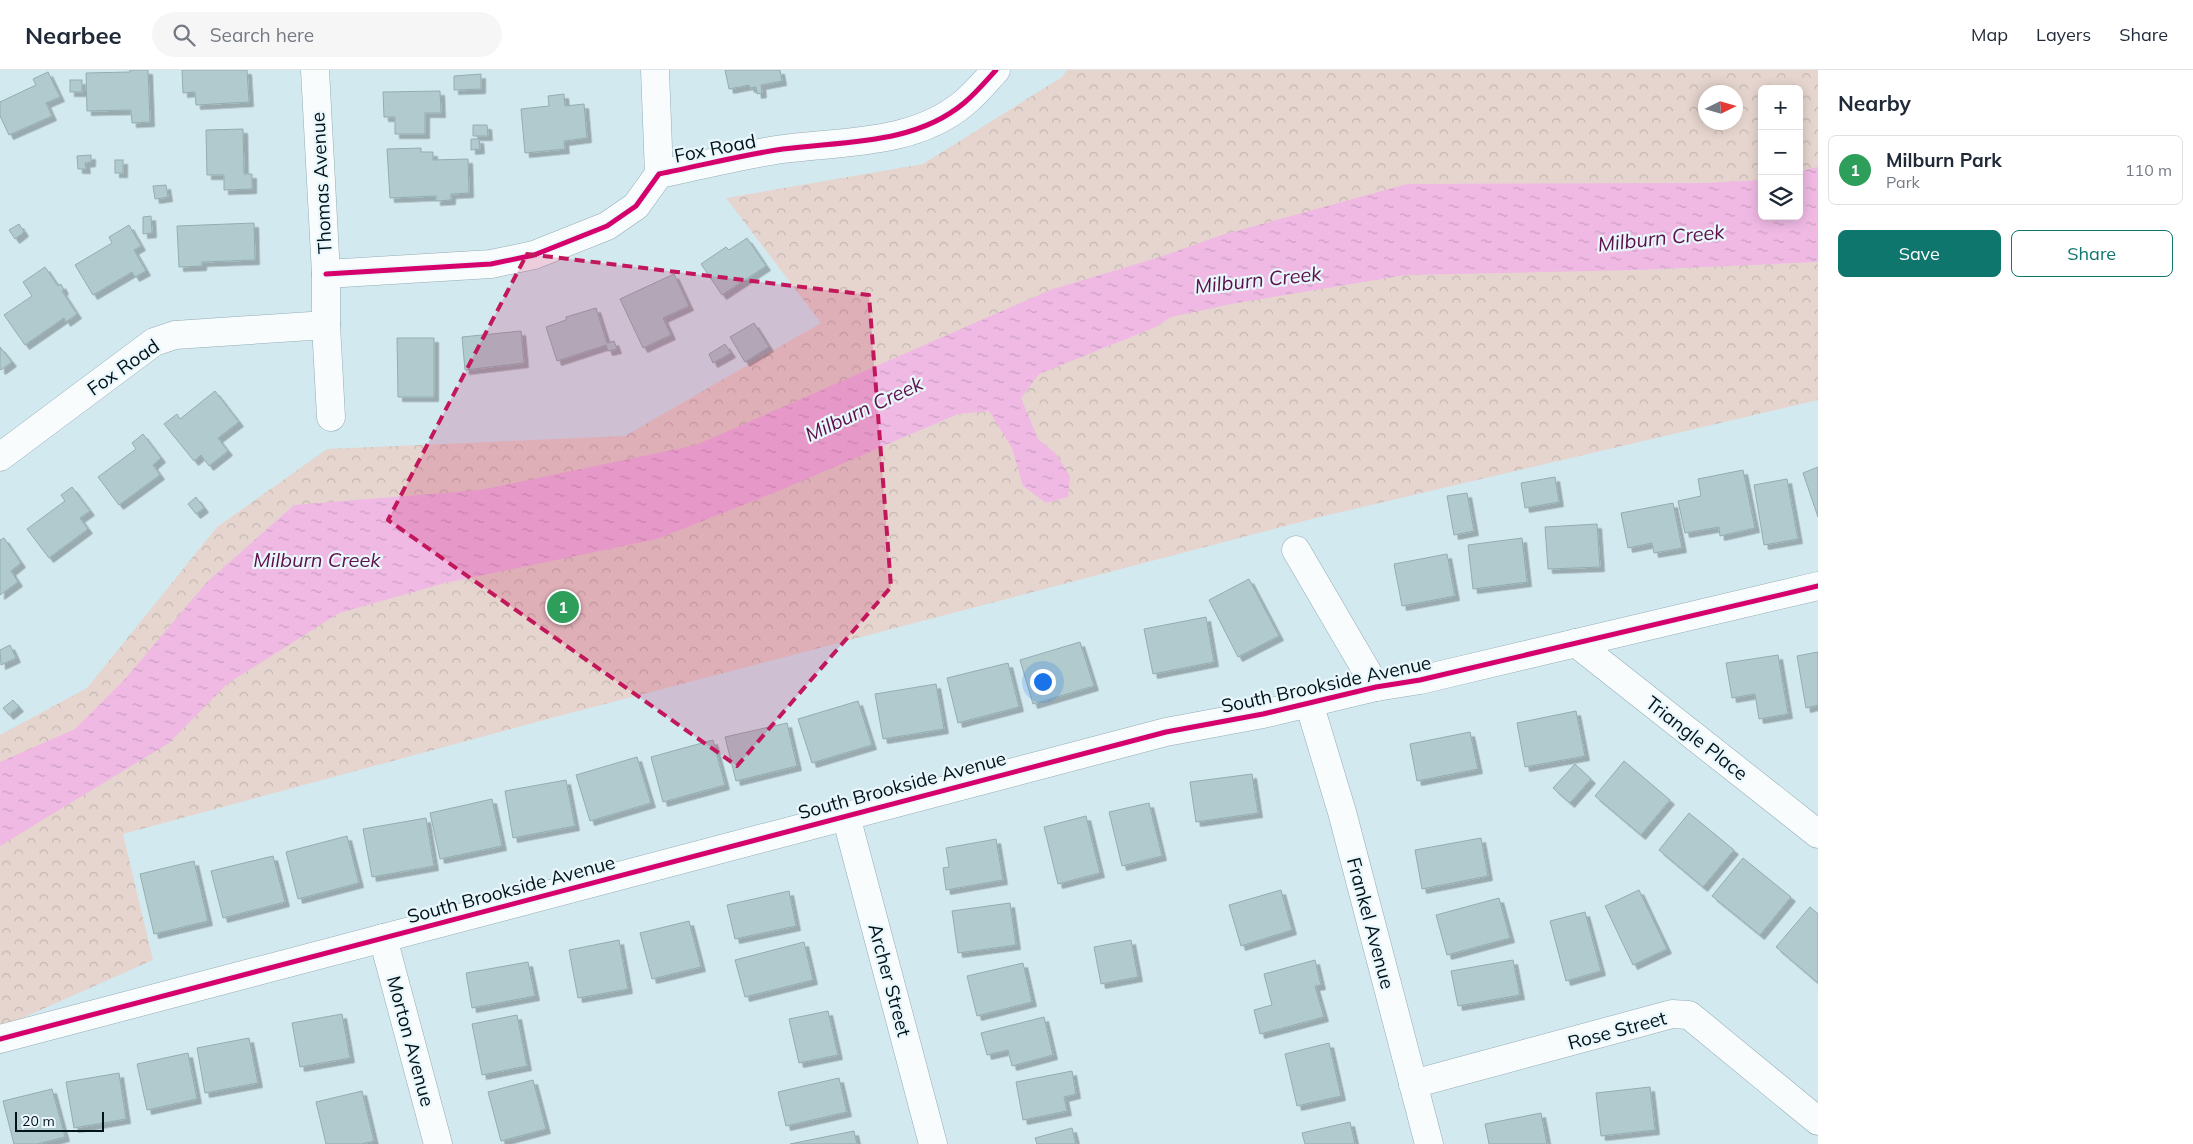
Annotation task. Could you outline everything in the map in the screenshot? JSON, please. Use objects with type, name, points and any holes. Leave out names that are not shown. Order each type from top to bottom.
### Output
[{"type":"street","name":"Thomas Avenue","points":[[315,70],[326,274],[326,325],[331,417]]},
{"type":"street","points":[[654,70],[659,174]]},
{"type":"street","name":"Fox Road","points":[[326,274],[491,264],[534,256],[607,226],[636,206],[659,174],[782,150],[860,143],[906,133],[942,117],[964,103],[996,70]]},
{"type":"street","name":"Fox Road","points":[[0,457],[154,342],[175,335],[326,325]]},
{"type":"street","points":[[1296,550],[1376,687]]},
{"type":"street","name":"South Brookside Avenue","points":[[0,1038],[1166,732],[1262,714],[1376,687],[1420,680],[1818,586]]},
{"type":"street","name":"Triangle Place","points":[[1576,643],[1818,834]]},
{"type":"street","name":"Frankel Avenue","points":[[1309,703],[1342,812],[1429,1144]]},
{"type":"street","name":"Archer Street","points":[[846,816],[933,1144]]},
{"type":"street","name":"Morton Avenue","points":[[383,938],[438,1144]]},
{"type":"street","name":"Rose Street","points":[[1413,1084],[1672,1014],[1689,1015],[1818,1121]]},
{"type":"highlighted area","points":[[527,254],[869,295],[891,587],[737,766],[388,520]]},
{"type":"green space","points":[[1067,70],[1818,70],[1818,400],[1320,517],[559,716],[123,834],[153,960],[0,1028],[0,735],[87,688],[217,527],[327,449],[625,436],[821,323],[726,198],[923,164],[1062,77]]},
{"type":"water","name":"Milburn Creek","points":[[1818,167],[1818,262],[1635,270],[1406,275],[1231,304],[1171,317],[1156,327],[1039,374],[1021,398],[1038,439],[1055,453],[1070,476],[1068,497],[1046,503],[1023,486],[1012,448],[989,411],[958,414],[776,492],[657,539],[445,583],[339,613],[227,684],[169,743],[0,846],[0,762],[75,729],[125,679],[207,582],[294,505],[480,490],[696,445],[1050,290],[1160,257],[1222,235],[1407,184],[1708,183],[1758,180],[1758,220],[1803,220],[1803,170]]},
{"type":"building","points":[[130,70],[148,70],[150,122],[132,123],[131,110],[87,111],[86,73],[130,72]]},
{"type":"building","points":[[182,70],[247,70],[249,102],[196,105],[195,92],[183,93]]},
{"type":"building","points":[[725,70],[780,70],[782,81],[761,85],[762,93],[757,94],[756,87],[750,88],[749,85],[729,89]]},
{"type":"building","points":[[48,72],[60,97],[46,103],[52,116],[9,135],[0,116],[0,102],[36,85],[33,79]]},
{"type":"building","points":[[481,74],[481,89],[454,90],[454,76]]},
{"type":"building","points":[[70,80],[82,80],[82,92],[70,92]]},
{"type":"building","points":[[440,91],[441,113],[425,113],[425,134],[395,134],[395,117],[384,117],[383,92]]},
{"type":"building","points":[[564,94],[565,106],[584,104],[587,138],[564,141],[565,149],[525,153],[521,109],[549,106],[548,96]]},
{"type":"building","points":[[473,125],[487,125],[488,136],[473,136]]},
{"type":"building","points":[[243,129],[244,174],[252,174],[252,189],[224,190],[224,175],[207,175],[206,130]]},
{"type":"building","points":[[471,139],[479,139],[480,149],[471,150]]},
{"type":"building","points":[[421,148],[421,152],[433,152],[433,160],[468,159],[469,193],[451,194],[451,200],[436,201],[436,196],[390,198],[387,149]]},
{"type":"building","points":[[91,155],[91,162],[85,163],[86,169],[78,169],[77,156]]},
{"type":"building","points":[[115,160],[123,160],[123,173],[115,173]]},
{"type":"building","points":[[166,185],[168,197],[155,199],[153,186]]},
{"type":"building","points":[[151,216],[152,233],[143,234],[143,217]]},
{"type":"building","points":[[254,223],[255,260],[202,262],[202,266],[179,267],[177,226]]},
{"type":"building","points":[[19,224],[24,232],[15,239],[9,230]]},
{"type":"building","points":[[129,225],[141,246],[134,250],[146,271],[135,277],[132,272],[93,295],[75,265],[112,243],[109,237]]},
{"type":"building","points":[[747,238],[766,266],[722,295],[701,264],[726,247],[729,250]]},
{"type":"building","points":[[45,267],[58,286],[61,284],[64,290],[62,291],[77,314],[66,322],[64,318],[25,345],[4,315],[32,296],[23,282]]},
{"type":"building","points":[[674,274],[689,306],[663,318],[671,335],[643,348],[620,299]]},
{"type":"building","points":[[596,308],[607,343],[614,341],[617,349],[608,351],[606,345],[557,361],[546,327],[566,320],[566,317]]},
{"type":"building","points":[[754,323],[769,347],[745,362],[730,337]]},
{"type":"building","points":[[521,331],[524,363],[465,370],[462,337]]},
{"type":"building","points":[[397,338],[434,338],[434,397],[398,397]]},
{"type":"building","points":[[725,344],[731,353],[713,363],[709,354]]},
{"type":"building","points":[[0,347],[12,362],[1,370],[0,369]]},
{"type":"building","points":[[215,391],[239,422],[218,438],[228,451],[209,466],[201,455],[194,461],[164,424],[177,414],[180,419]]},
{"type":"building","points":[[143,434],[161,458],[153,465],[160,475],[119,505],[98,477],[136,449],[132,443]]},
{"type":"building","points":[[1818,467],[1818,517],[1803,473]]},
{"type":"building","points":[[1743,470],[1755,528],[1720,536],[1719,527],[1685,533],[1678,501],[1701,496],[1698,479]]},
{"type":"building","points":[[1555,477],[1559,502],[1525,508],[1521,483]]},
{"type":"building","points":[[1787,479],[1798,539],[1764,545],[1754,485]]},
{"type":"building","points":[[72,487],[90,511],[80,518],[88,529],[49,558],[27,529],[65,501],[61,495]]},
{"type":"building","points":[[1467,493],[1474,531],[1454,535],[1447,496]]},
{"type":"building","points":[[196,497],[204,508],[196,514],[188,504]]},
{"type":"building","points":[[1673,503],[1682,548],[1654,553],[1652,543],[1628,548],[1621,513]]},
{"type":"building","points":[[1597,524],[1600,567],[1548,569],[1545,527]]},
{"type":"building","points":[[4,538],[21,563],[11,571],[18,582],[0,595],[0,540]]},
{"type":"building","points":[[1522,538],[1527,582],[1473,589],[1468,545]]},
{"type":"building","points":[[1447,554],[1455,596],[1402,606],[1394,564]]},
{"type":"building","points":[[1249,579],[1279,636],[1238,657],[1209,600]]},
{"type":"building","points":[[1206,617],[1214,662],[1153,674],[1144,629]]},
{"type":"building","points":[[1080,642],[1094,686],[1033,704],[1020,660]]},
{"type":"building","points":[[10,645],[16,658],[1,665],[0,650]]},
{"type":"building","points":[[1818,652],[1818,705],[1806,708],[1797,656]]},
{"type":"building","points":[[1778,655],[1788,714],[1759,719],[1755,694],[1732,698],[1726,663]]},
{"type":"building","points":[[1008,663],[1019,707],[958,723],[947,678]]},
{"type":"building","points":[[936,684],[944,729],[883,739],[875,694]]},
{"type":"building","points":[[13,700],[19,707],[9,715],[3,708]]},
{"type":"building","points":[[858,701],[872,745],[812,763],[798,719]]},
{"type":"building","points":[[1576,711],[1585,756],[1525,767],[1517,723]]},
{"type":"building","points":[[787,723],[797,766],[736,781],[725,737]]},
{"type":"building","points":[[1470,732],[1478,769],[1417,781],[1410,744]]},
{"type":"building","points":[[713,740],[725,785],[663,802],[651,757]]},
{"type":"building","points":[[637,757],[651,803],[590,821],[576,775]]},
{"type":"building","points":[[1624,761],[1670,800],[1641,835],[1595,796]]},
{"type":"building","points":[[1575,764],[1591,779],[1570,803],[1553,788]]},
{"type":"building","points":[[1252,774],[1258,813],[1196,822],[1190,782]]},
{"type":"building","points":[[566,780],[575,826],[513,838],[505,791]]},
{"type":"building","points":[[492,799],[502,846],[440,859],[430,813]]},
{"type":"building","points":[[1149,803],[1162,856],[1122,866],[1109,812]]},
{"type":"building","points":[[1689,813],[1734,850],[1703,887],[1659,850]]},
{"type":"building","points":[[1086,816],[1100,873],[1058,884],[1044,827]]},
{"type":"building","points":[[426,818],[434,866],[372,877],[363,829]]},
{"type":"building","points":[[347,836],[359,883],[298,899],[286,852]]},
{"type":"building","points":[[1481,838],[1488,876],[1422,889],[1415,850]]},
{"type":"building","points":[[996,839],[1003,880],[946,890],[943,868],[949,867],[946,848]]},
{"type":"building","points":[[273,856],[285,902],[223,918],[211,871]]},
{"type":"building","points":[[1743,858],[1791,897],[1760,935],[1712,896]]},
{"type":"building","points":[[194,861],[208,921],[154,934],[140,874]]},
{"type":"building","points":[[1281,890],[1292,930],[1241,946],[1229,905]]},
{"type":"building","points":[[1639,890],[1667,949],[1633,965],[1605,906]]},
{"type":"building","points":[[789,891],[796,926],[735,939],[727,905]]},
{"type":"building","points":[[1499,898],[1510,938],[1447,955],[1436,915]]},
{"type":"building","points":[[1010,903],[1016,945],[958,953],[952,911]]},
{"type":"building","points":[[1810,907],[1818,914],[1818,983],[1776,947]]},
{"type":"building","points":[[1585,912],[1601,971],[1566,981],[1550,921]]},
{"type":"building","points":[[689,921],[701,967],[652,979],[640,933]]},
{"type":"building","points":[[619,940],[628,989],[578,998],[569,950]]},
{"type":"building","points":[[1131,940],[1138,977],[1101,984],[1094,947]]},
{"type":"building","points":[[804,942],[813,980],[745,997],[735,960]]},
{"type":"building","points":[[1315,960],[1321,985],[1315,986],[1324,1017],[1260,1034],[1254,1010],[1272,1005],[1264,974]]},
{"type":"building","points":[[1513,960],[1520,995],[1458,1006],[1451,971]]},
{"type":"building","points":[[528,962],[535,996],[472,1008],[466,973]]},
{"type":"building","points":[[1023,963],[1032,1002],[977,1016],[967,976]]},
{"type":"building","points":[[828,1011],[838,1055],[799,1063],[789,1019]]},
{"type":"building","points":[[342,1014],[350,1058],[300,1067],[292,1023]]},
{"type":"building","points":[[517,1015],[527,1066],[482,1075],[472,1024]]},
{"type":"building","points":[[1044,1017],[1053,1055],[1012,1066],[1008,1050],[987,1055],[981,1033]]},
{"type":"building","points":[[249,1038],[258,1083],[205,1093],[197,1048]]},
{"type":"building","points":[[1329,1043],[1341,1096],[1297,1106],[1285,1054]]},
{"type":"building","points":[[188,1053],[197,1099],[147,1110],[137,1064]]},
{"type":"building","points":[[1072,1071],[1076,1094],[1064,1097],[1067,1111],[1023,1120],[1016,1082]]},
{"type":"building","points":[[119,1073],[126,1119],[74,1128],[66,1082]]},
{"type":"building","points":[[839,1078],[847,1112],[786,1126],[778,1092]]},
{"type":"building","points":[[533,1080],[546,1129],[501,1141],[488,1092]]},
{"type":"building","points":[[1650,1087],[1655,1130],[1601,1136],[1596,1093]]},
{"type":"building","points":[[52,1089],[65,1137],[37,1144],[14,1144],[3,1101]]},
{"type":"building","points":[[362,1091],[374,1141],[362,1144],[326,1144],[316,1102]]},
{"type":"building","points":[[1541,1113],[1547,1144],[1489,1144],[1485,1124]]},
{"type":"building","points":[[1350,1122],[1355,1144],[1305,1144],[1302,1133]]},
{"type":"building","points":[[1072,1128],[1076,1144],[1037,1144],[1035,1138]]},
{"type":"building","points":[[854,1131],[857,1144],[790,1144]]},
{"type":"cycle path","points":[[326,274],[491,264],[534,255],[607,226],[636,206],[659,174],[767,151],[877,139],[901,134],[923,127],[944,117],[964,103],[996,70]]},
{"type":"cycle path","points":[[0,1039],[1166,732],[1263,714],[1376,687],[1420,680],[1818,586]]},
{"type":"place","name":"Milburn Park","points":[[563,607]]}]
